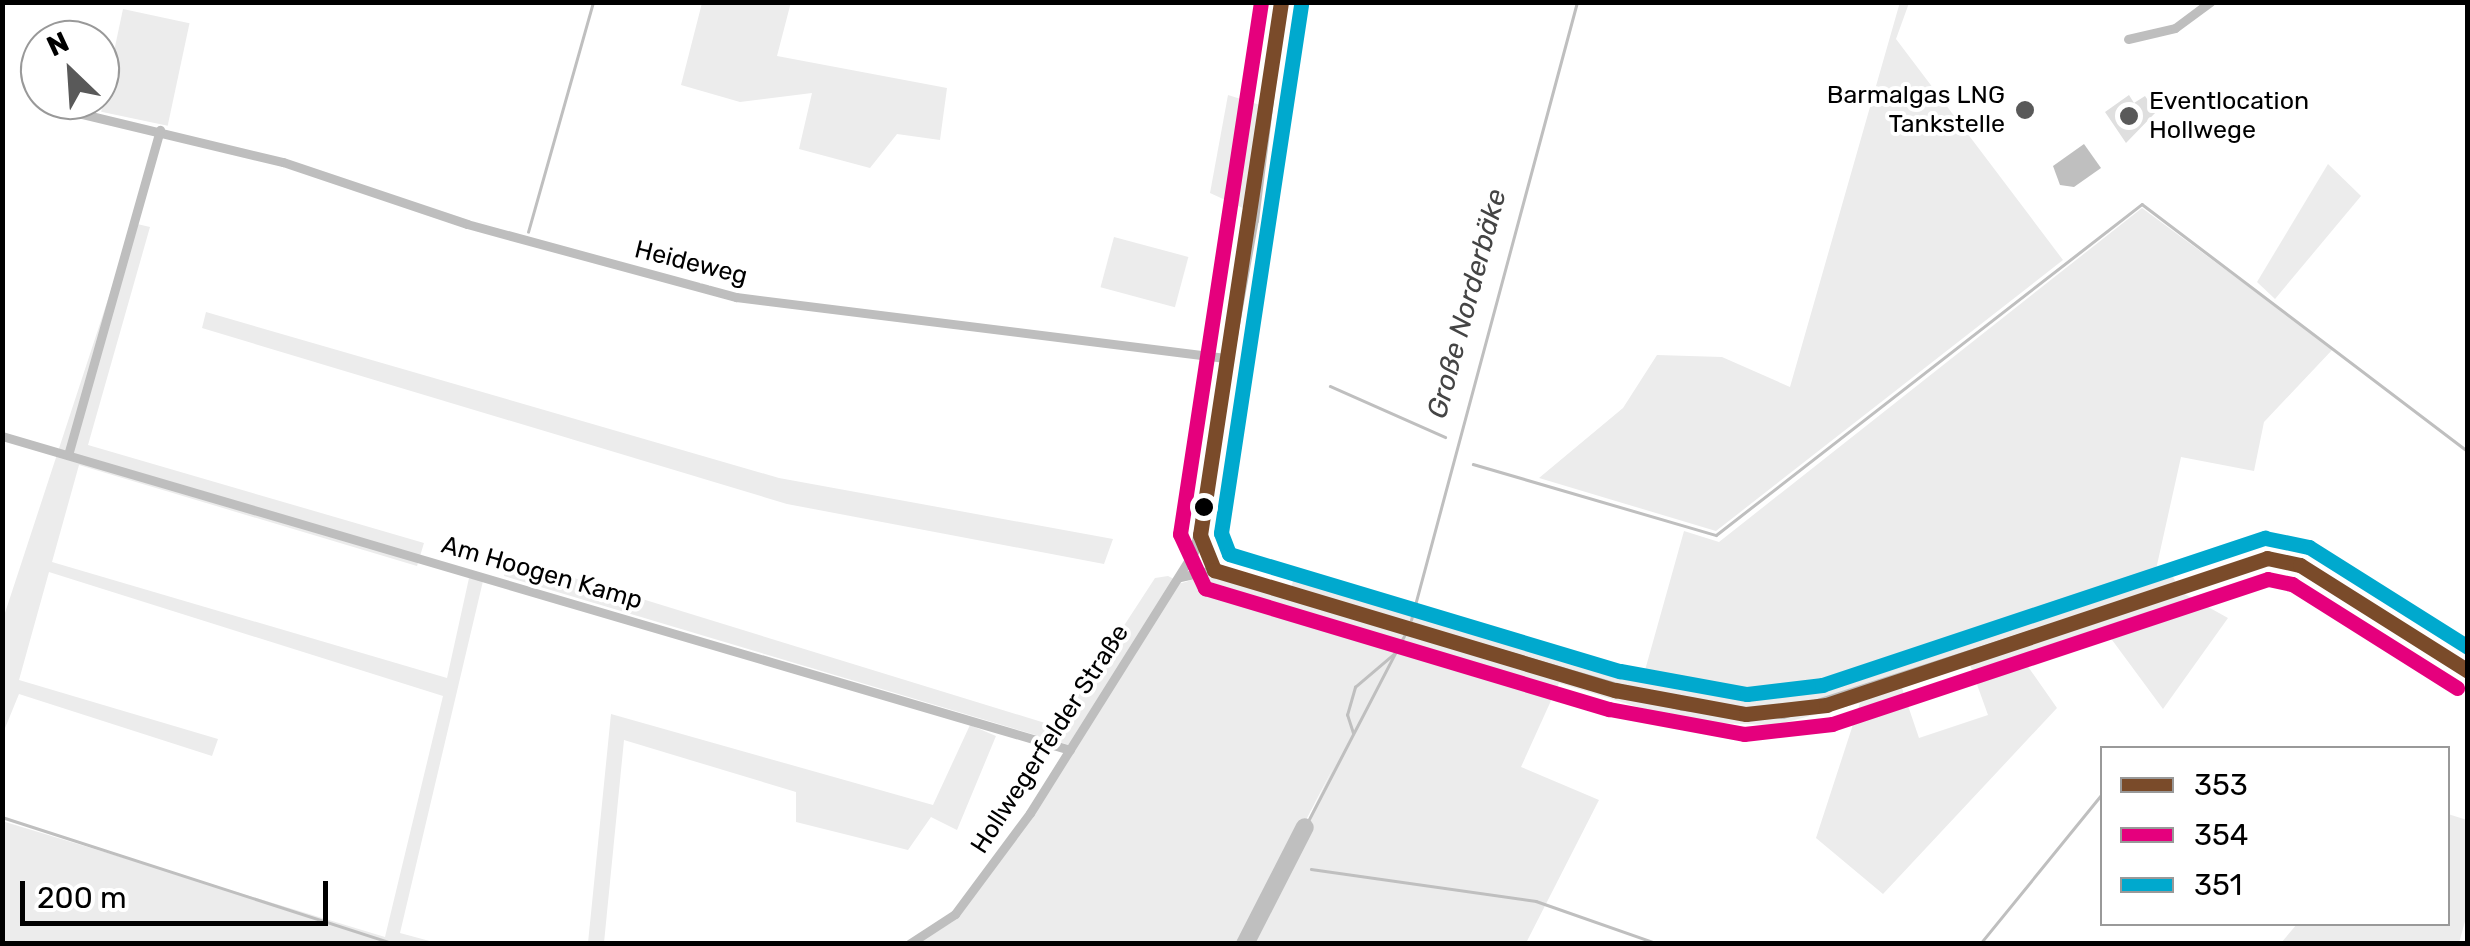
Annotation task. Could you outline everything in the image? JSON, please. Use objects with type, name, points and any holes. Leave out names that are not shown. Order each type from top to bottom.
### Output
[{"type":"street","points":[[1214,570],[1200,535],[1281,2]]},
{"type":"street","points":[[2128,39],[2175,28],[2210,2]]},
{"type":"street","name":"Heideweg","points":[[112,120],[160,130],[736,297],[1229,358]]},
{"type":"street","points":[[68,454],[160,130]]},
{"type":"street","name":"Am Hoogen Kamp","points":[[2,436],[1070,750]]},
{"type":"street","name":"Hollwegerfelder Straße","points":[[909,944],[961,908],[1070,750],[1180,577],[1200,535]]},
{"type":"street","points":[[1180,577],[1214,570],[1682,706],[1783,714],[2267,558],[2300,565],[2468,671]]},
{"type":"shaded area","points":[[791,2],[777,56],[947,88],[940,140],[897,134],[870,168],[799,149],[812,93],[740,102],[681,85],[702,3]]},
{"type":"shaded area","points":[[1900,2],[1909,3],[1896,39],[2063,260],[1716,531],[1539,478],[1623,408],[1657,355],[1722,357],[1790,387]]},
{"type":"shaded area","points":[[123,9],[190,23],[168,126],[120,116]]},
{"type":"shaded area","points":[[1228,95],[1260,105],[1245,209],[1210,193]]},
{"type":"shaded area","points":[[2084,144],[2101,168],[2074,187],[2060,185],[2053,166]]},
{"type":"shaded area","points":[[2328,164],[2361,196],[2275,299],[2257,282]]},
{"type":"shaded area","points":[[2142,208],[2333,349],[2264,422],[2254,471],[2181,457],[2153,583],[2172,575],[2181,592],[2228,618],[2163,709],[2104,629],[2022,658],[2057,708],[1883,894],[1816,838],[1860,703],[1775,725],[1687,722],[1559,683],[1521,767],[1599,800],[1526,943],[1248,943],[1333,768],[1242,943],[918,943],[952,922],[1032,816],[1069,745],[504,576],[509,558],[1058,727],[1155,578],[1168,576],[1182,583],[1208,575],[1287,597],[1296,574],[1432,622],[1642,681],[1684,531],[1719,542]],"holes":[[[1970,665],[1988,715],[1919,738],[1902,688]]]},
{"type":"shaded area","points":[[133,223],[150,227],[88,445],[424,543],[417,566],[79,465],[52,562],[447,678],[469,578],[483,581],[400,933],[437,943],[3,943],[2,821],[385,937],[443,696],[49,572],[19,680],[218,739],[212,756],[19,694],[3,733],[3,619]]},
{"type":"shaded area","points":[[1114,237],[1188,257],[1175,307],[1101,287]]},
{"type":"shaded area","points":[[206,312],[779,478],[1113,539],[1104,564],[787,504],[202,328]]},
{"type":"shaded area","points":[[611,714],[933,805],[970,725],[996,736],[957,830],[931,817],[908,850],[796,822],[796,792],[624,740],[604,943],[588,943]]},
{"type":"shaded area","points":[[2450,815],[2467,820],[2467,914],[2459,943],[2281,943],[2295,926],[2450,926]]},
{"type":"building","name":"Eventlocation Hollwege","points":[[2129,95],[2134,103],[2145,96],[2156,112],[2126,143],[2105,112]]},
{"type":"waterway","points":[[528,232],[593,2]]},
{"type":"waterway","name":"Große Norderbäke","points":[[1411,620],[1577,2]]},
{"type":"waterway","points":[[1473,464],[1716,535],[2142,204],[2468,451]]},
{"type":"waterway","points":[[1330,386],[1445,437]]},
{"type":"waterway","name":"Große Norderbäke","points":[[1305,827],[1406,632]]},
{"type":"waterway","name":"Große Norderbäke","points":[[1353,733],[1347,715],[1355,687],[1395,653]]},
{"type":"waterway","points":[[1980,944],[2100,796]]},
{"type":"waterway","points":[[2,817],[395,944]]},
{"type":"waterway","name":"Große Norderbäke","points":[[1245,944],[1305,827]]},
{"type":"waterway","points":[[1311,869],[1536,901],[1659,944]]},
{"type":"transit line","name":"354","points":[[1261,2],[1180,534],[1205,588],[1609,709],[1744,734],[1832,724],[2268,579],[2292,584],[2457,688]]},
{"type":"transit line","name":"353","points":[[1281,2],[1200,535],[1214,570],[1615,690],[1746,714],[1826,705],[2267,558],[2300,565],[2468,671]]},
{"type":"transit line","name":"351","points":[[1301,5],[1221,533],[1229,554],[1620,671],[1747,694],[1822,685],[2265,538],[2309,547],[2468,647]]},
{"type":"place","name":"Barmalgas LNG Tankstelle","points":[[2025,110]]},
{"type":"place","name":"Eventlocation Hollwege","points":[[2129,116]]}]
